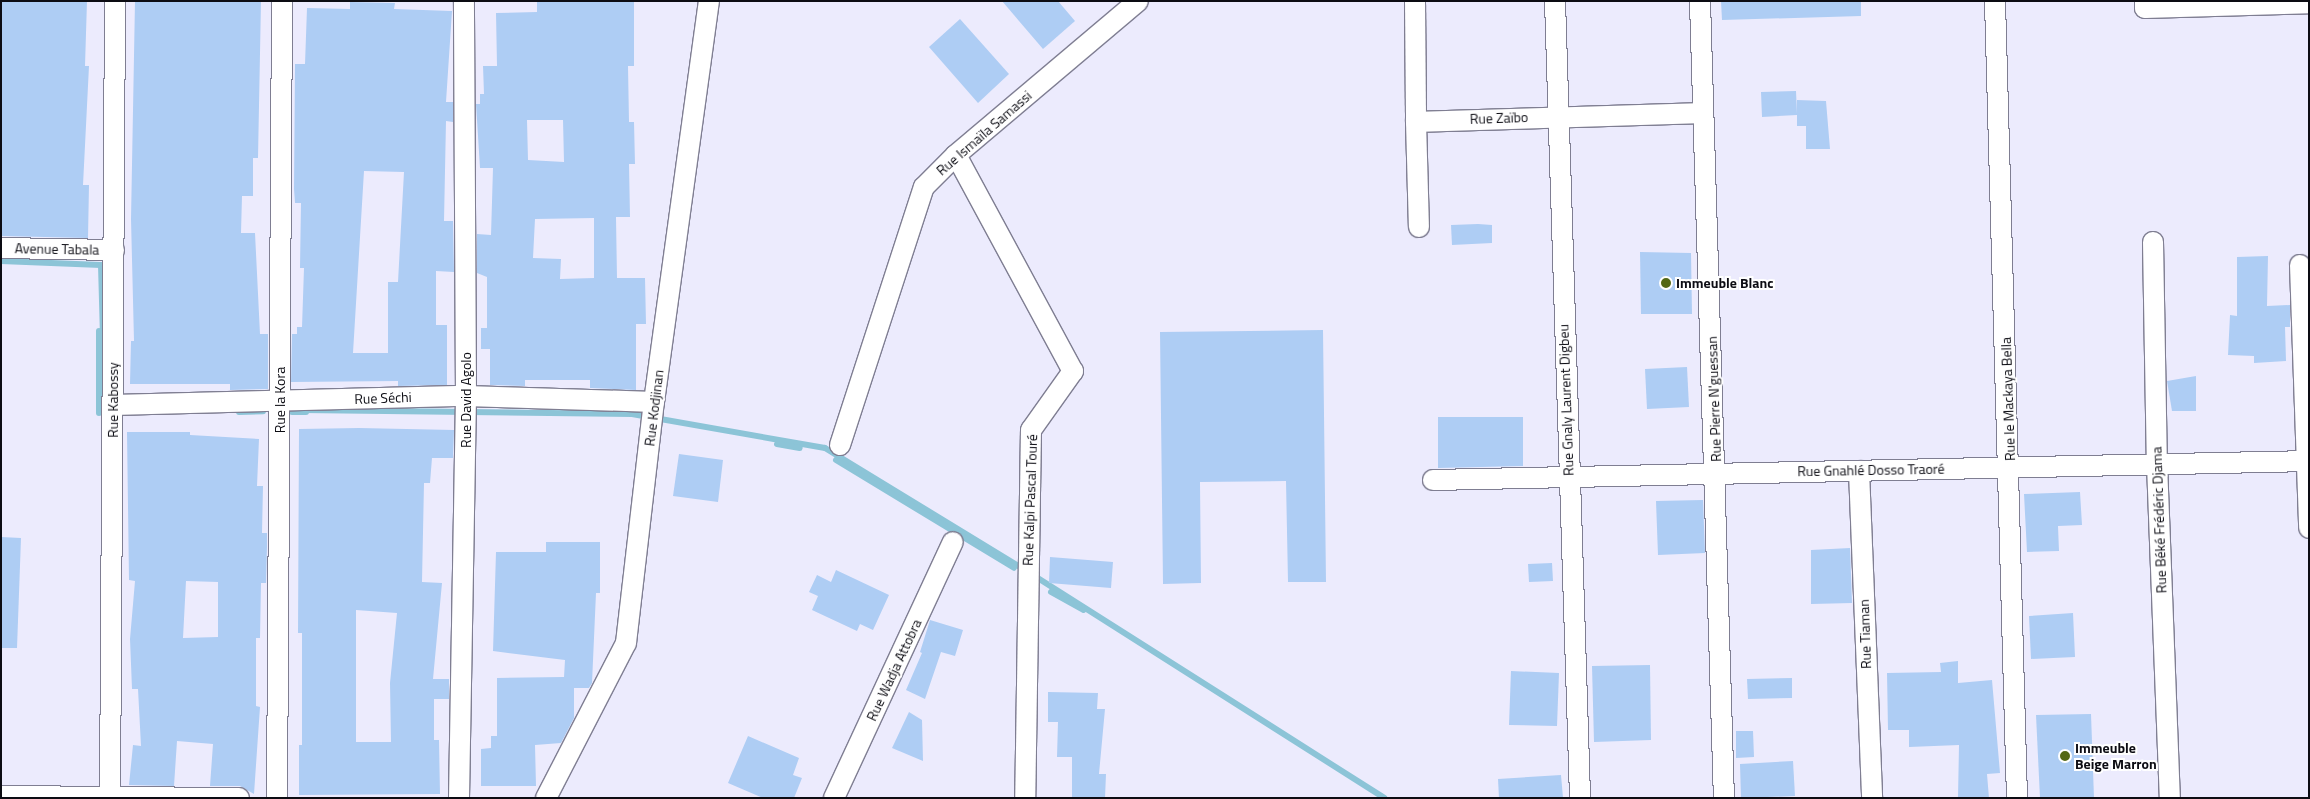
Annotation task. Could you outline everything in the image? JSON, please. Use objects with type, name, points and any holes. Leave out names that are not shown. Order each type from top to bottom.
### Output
[{"type":"street","name":"Rue Kabossy","points":[[110,797],[115,1]]},
{"type":"street","name":"Rue la Kora","points":[[277,798],[282,1]]},
{"type":"street","name":"Rue David Agolo","points":[[459,798],[466,396],[464,1]]},
{"type":"street","name":"Rue Kodjinan","points":[[546,798],[626,643],[654,402],[709,1]]},
{"type":"street","name":"Rue Ismaïla Samassi","points":[[840,445],[924,187],[956,155],[1138,1]]},
{"type":"street","points":[[1415,1],[1419,227]]},
{"type":"street","name":"Rue Gnaly Laurent Digbeu","points":[[1556,1],[1568,477],[1580,798]]},
{"type":"street","name":"Rue Pierre N'guessan","points":[[1700,1],[1717,474],[1724,798]]},
{"type":"street","name":"Rue le Mackaya Bella","points":[[1995,1],[2010,467],[2017,798]]},
{"type":"street","points":[[2145,1],[2145,8],[2309,3]]},
{"type":"street","name":"Rue Zaïbo","points":[[1416,122],[1558,116],[1703,113]]},
{"type":"street","name":"Rue Kalpi Pascal Touré","points":[[956,155],[1073,371],[1030,430],[1025,798]]},
{"type":"street","name":"Rue Béké Frédéric Djama","points":[[2153,242],[2157,464],[2170,798]]},
{"type":"street","name":"Avenue Tabala","points":[[1,248],[114,250]]},
{"type":"street","points":[[2300,265],[2309,528]]},
{"type":"street","name":"Rue Séchi","points":[[113,405],[466,396],[654,402]]},
{"type":"street","name":"Rue Gnahlé Dosso Traoré","points":[[1433,480],[2308,461]]},
{"type":"street","name":"Rue Tiaman","points":[[1858,471],[1872,798]]},
{"type":"street","name":"Rue Wadja Attobra","points":[[834,798],[953,542]]},
{"type":"street","points":[[1,796],[239,798]]},
{"type":"building","points":[[1,1],[87,1],[85,66],[89,66],[83,185],[89,185],[88,238],[1,236]]},
{"type":"building","points":[[135,1],[261,1],[258,158],[253,158],[253,196],[242,196],[241,233],[255,233],[260,334],[268,334],[268,389],[230,390],[230,384],[130,384],[131,341],[134,341],[131,219]]},
{"type":"building","points":[[537,1],[634,2],[634,66],[628,66],[629,122],[634,122],[635,164],[629,164],[630,217],[616,217],[617,278],[645,278],[646,324],[636,324],[636,390],[590,388],[590,380],[525,380],[525,386],[490,385],[490,349],[481,349],[481,328],[487,328],[487,277],[477,273],[477,234],[491,235],[493,168],[480,168],[476,104],[480,104],[480,94],[484,94],[483,66],[497,66],[496,13],[537,12]],"holes":[[[527,120],[563,120],[564,162],[528,160]],[[594,218],[594,278],[560,279],[561,259],[533,258],[535,219]]]},
{"type":"building","points":[[1002,1],[1058,1],[1075,21],[1043,49]]},
{"type":"building","points":[[1721,1],[1861,1],[1861,16],[1722,20]]},
{"type":"building","points":[[350,2],[395,3],[394,9],[452,11],[446,102],[453,102],[453,122],[446,121],[444,221],[453,221],[454,272],[436,271],[436,325],[447,325],[447,385],[398,386],[398,381],[291,382],[292,334],[297,334],[297,327],[302,327],[304,268],[300,268],[301,203],[295,203],[294,189],[295,64],[305,64],[307,8],[350,9]],"holes":[[[364,171],[404,172],[398,282],[388,282],[388,353],[353,353]]]},
{"type":"building","points":[[960,19],[1009,74],[978,103],[929,47]]},
{"type":"building","points":[[1796,91],[1797,114],[1797,100],[1826,101],[1830,149],[1806,149],[1806,126],[1797,126],[1797,115],[1762,117],[1761,92]]},
{"type":"building","points":[[1451,225],[1492,225],[1492,243],[1452,245]]},
{"type":"building","name":"Immeuble Blanc","points":[[1640,252],[1691,253],[1692,314],[1641,314]]},
{"type":"building","points":[[2268,256],[2267,306],[2290,305],[2290,327],[2285,327],[2286,361],[2254,363],[2254,356],[2228,355],[2230,315],[2237,316],[2237,257]]},
{"type":"building","points":[[1323,330],[1326,582],[1288,582],[1286,481],[1200,482],[1201,583],[1163,584],[1160,332]]},
{"type":"building","points":[[1687,367],[1689,407],[1647,409],[1645,369]]},
{"type":"building","points":[[2196,376],[2196,411],[2172,411],[2167,381]]},
{"type":"building","points":[[1438,417],[1523,417],[1523,466],[1438,468]]},
{"type":"building","points":[[299,429],[454,430],[453,458],[432,458],[430,483],[424,483],[422,582],[442,583],[433,679],[449,679],[449,699],[434,699],[434,740],[439,740],[440,794],[299,795],[299,745],[302,745],[302,633],[298,633]],"holes":[[[356,610],[397,613],[390,683],[391,742],[356,742]]]},
{"type":"building","points":[[127,432],[190,432],[190,435],[259,439],[257,486],[263,486],[262,533],[267,533],[267,547],[266,583],[261,583],[260,638],[256,638],[256,706],[260,707],[254,794],[240,786],[210,786],[213,744],[177,741],[174,786],[129,785],[133,745],[141,746],[138,689],[132,689],[130,639],[135,581],[129,580]],"holes":[[[186,581],[218,582],[218,637],[183,638]]]},
{"type":"building","points":[[679,454],[723,460],[718,502],[673,496]]},
{"type":"building","points":[[2080,492],[2082,525],[2058,526],[2059,551],[2027,552],[2024,494]]},
{"type":"building","points":[[1703,500],[1705,553],[1658,555],[1656,501]]},
{"type":"building","points":[[1,537],[21,538],[17,648],[1,648]]},
{"type":"building","points":[[546,542],[600,542],[600,593],[596,593],[592,683],[589,688],[574,688],[574,718],[561,743],[535,745],[536,786],[481,786],[481,749],[491,748],[491,736],[497,736],[497,678],[564,677],[565,660],[493,651],[496,552],[546,552]]},
{"type":"building","points":[[1850,548],[1852,603],[1811,604],[1811,550]]},
{"type":"building","points":[[1050,557],[1113,562],[1111,588],[1049,583]]},
{"type":"building","points":[[1552,563],[1553,581],[1529,582],[1528,564]]},
{"type":"building","points":[[836,570],[889,595],[873,630],[860,624],[857,631],[812,610],[818,596],[809,592],[817,575],[831,582]]},
{"type":"building","points":[[2073,613],[2075,657],[2031,659],[2029,616]]},
{"type":"building","points":[[930,620],[963,630],[955,656],[941,652],[925,699],[906,690],[922,653],[920,652]]},
{"type":"building","points":[[1958,661],[1958,683],[1992,680],[2000,773],[1987,774],[1989,798],[1958,798],[1959,745],[1909,747],[1909,730],[1888,730],[1887,673],[1941,672],[1940,663]]},
{"type":"building","points":[[1650,665],[1651,740],[1594,742],[1592,666]]},
{"type":"building","points":[[1511,671],[1559,673],[1557,726],[1509,725]]},
{"type":"building","points":[[1792,678],[1792,698],[1748,699],[1747,679]]},
{"type":"building","points":[[1048,692],[1098,693],[1097,709],[1105,709],[1099,774],[1106,774],[1105,798],[1072,798],[1072,757],[1057,757],[1058,722],[1048,722]]},
{"type":"building","points":[[909,712],[922,720],[923,761],[892,748]]},
{"type":"building","name":"Immeuble Beige Marron","points":[[2091,714],[2094,798],[2040,798],[2036,715]]},
{"type":"building","points":[[1736,731],[1753,731],[1754,757],[1736,758]]},
{"type":"building","points":[[748,736],[799,758],[793,775],[802,778],[794,798],[763,798],[728,783]]},
{"type":"building","points":[[1793,761],[1795,796],[1741,798],[1740,764]]},
{"type":"building","points":[[1561,775],[1563,798],[1499,798],[1498,779]]},
{"type":"waterway","points":[[1,261],[101,265],[103,336]]},
{"type":"waterway","points":[[99,331],[99,413]]},
{"type":"waterway","points":[[302,410],[632,414],[825,448],[1025,570]]},
{"type":"waterway","points":[[239,412],[263,411]]},
{"type":"waterway","points":[[292,412],[306,412]]},
{"type":"waterway","points":[[777,444],[800,448]]},
{"type":"waterway","points":[[836,460],[1014,568]]},
{"type":"waterway","points":[[1033,575],[1384,798]]},
{"type":"waterway","points":[[1051,592],[1083,610]]},
{"type":"place","name":"Immeuble Blanc","points":[[1666,283]]},
{"type":"place","name":"Immeuble Beige Marron","points":[[2065,756]]}]
